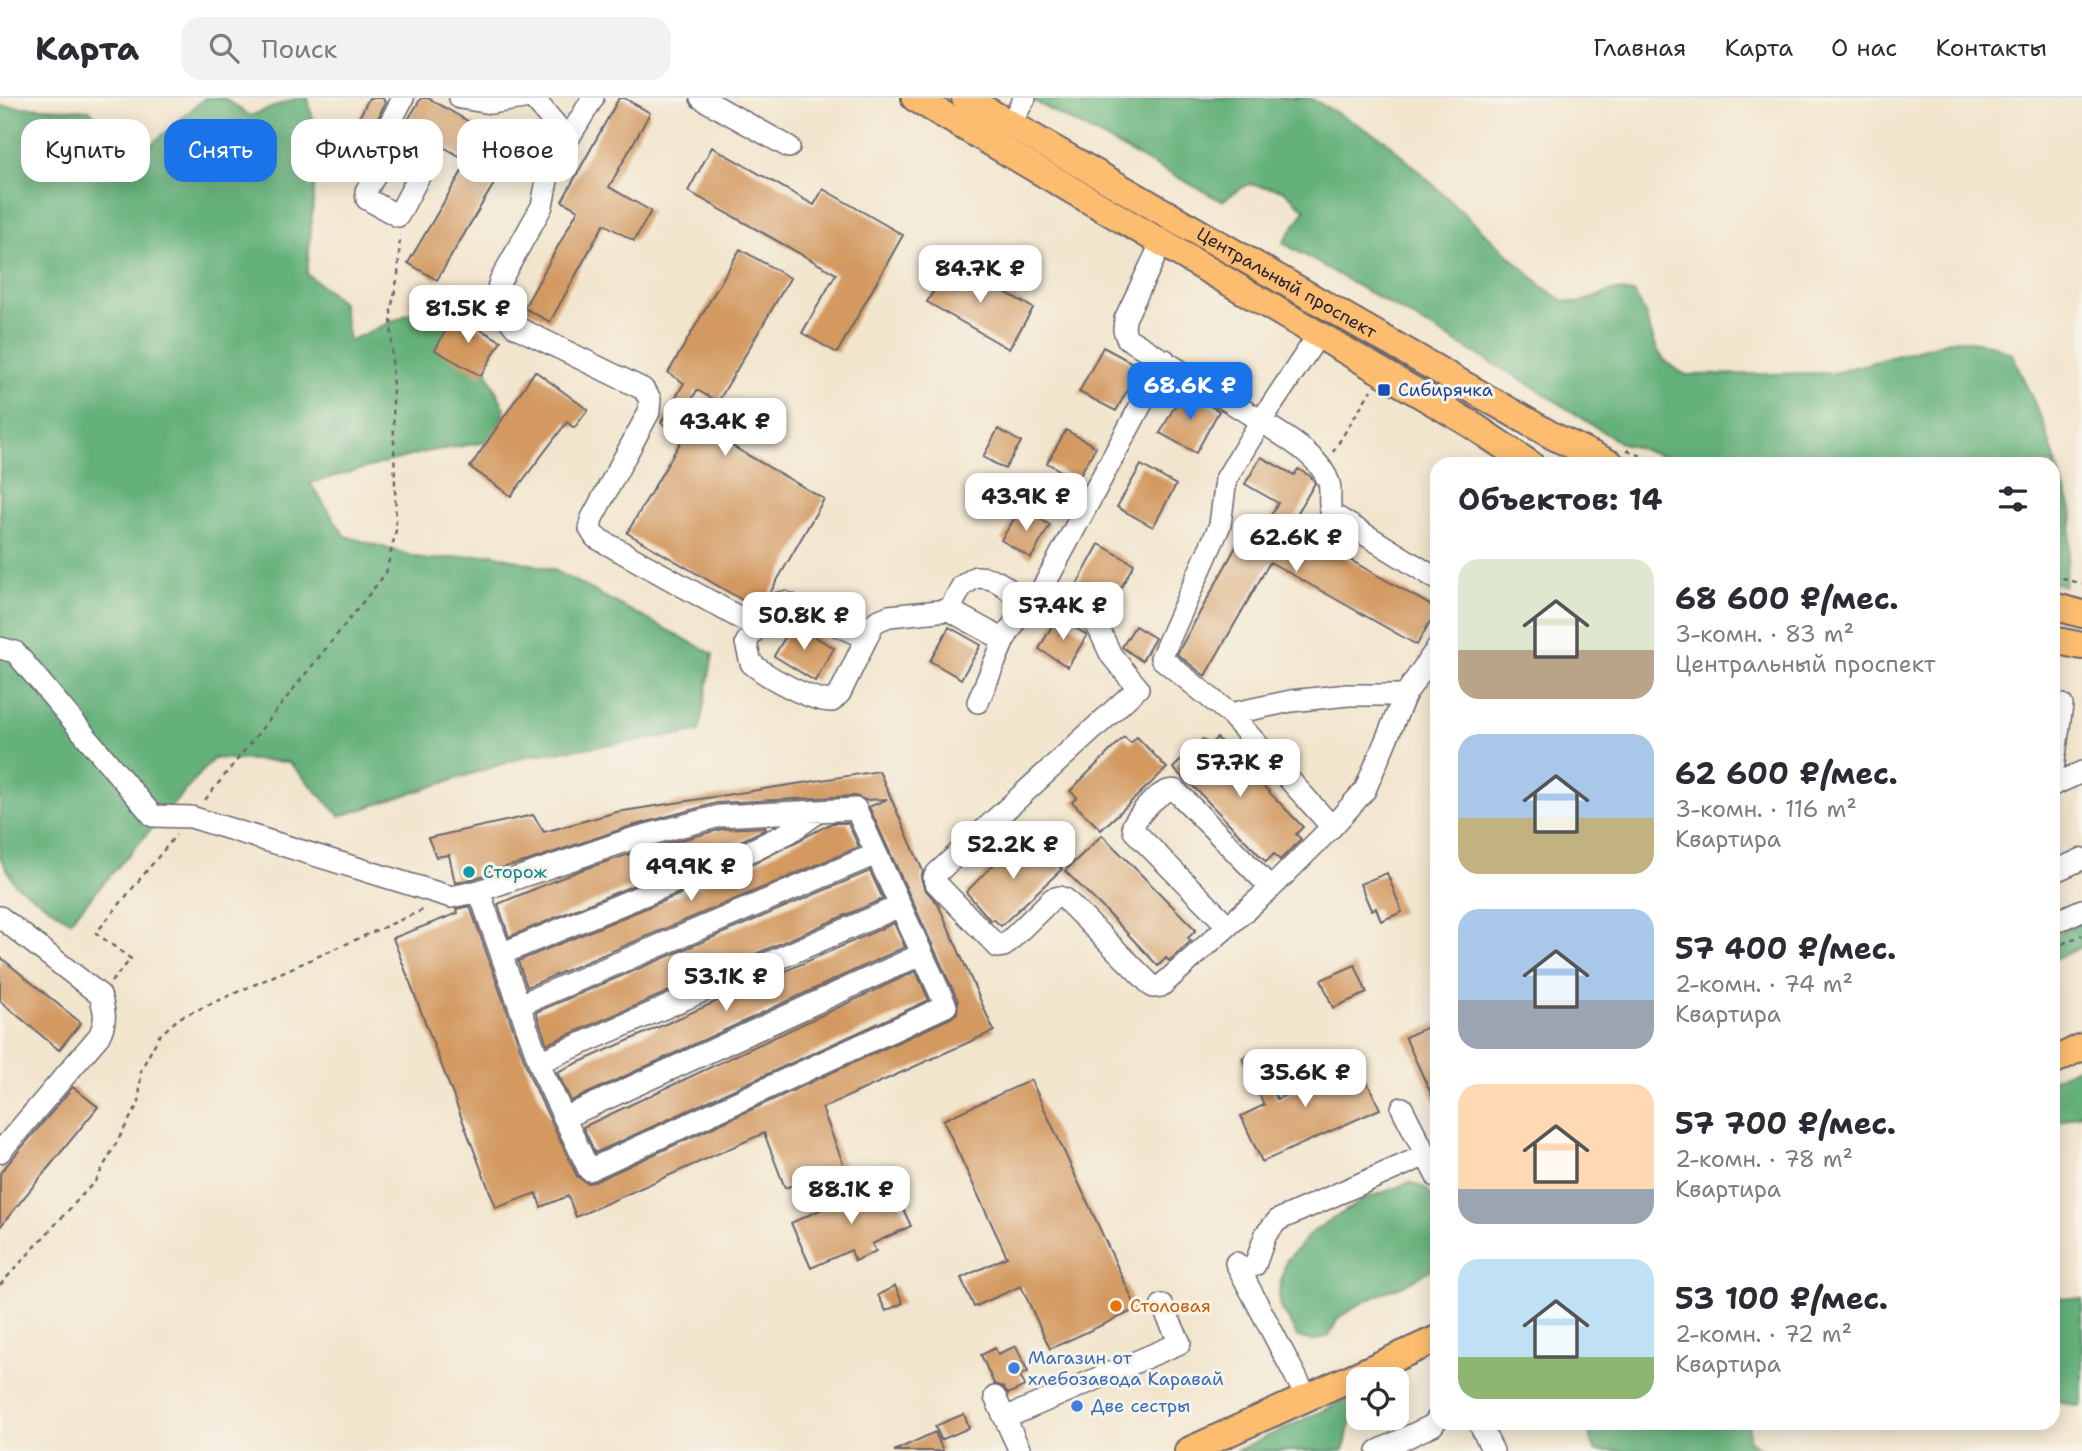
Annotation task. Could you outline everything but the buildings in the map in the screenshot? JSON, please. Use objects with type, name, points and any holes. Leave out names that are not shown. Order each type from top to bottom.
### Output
[{"type":"main road","name":"Центральный проспект","points":[[915,98],[1469,423],[1520,457]]},
{"type":"main road","name":"Центральный проспект","points":[[965,98],[1553,436],[1596,457]]},
{"type":"main road","points":[[1553,436],[1580,457]]},
{"type":"main road","points":[[2060,608],[2082,614]]},
{"type":"main road","points":[[2060,641],[2082,646]]},
{"type":"main road","points":[[2060,1057],[2082,1048]]},
{"type":"main road","points":[[1188,1451],[1430,1342]]},
{"type":"street","points":[[393,119],[403,98]]},
{"type":"street","points":[[460,98],[491,103],[524,98]]},
{"type":"street","points":[[533,98],[551,119]]},
{"type":"street","points":[[578,123],[593,98]]},
{"type":"street","points":[[701,98],[727,104],[789,147]]},
{"type":"street","points":[[1010,124],[1025,98]]},
{"type":"street","points":[[371,182],[366,191],[367,199],[398,216],[416,182]]},
{"type":"street","points":[[547,182],[542,206],[500,281],[496,296],[498,305],[514,326],[643,389],[650,399],[649,412],[592,518],[590,529],[595,537],[756,627]]},
{"type":"street","points":[[1162,243],[1125,319],[1124,330],[1127,338],[1261,421],[1319,464],[1330,487],[1328,503],[1332,514],[1430,575]]},
{"type":"street","points":[[1319,334],[1226,479],[1220,525],[1161,658],[1138,688],[937,873],[934,878],[936,883],[998,947],[1004,946],[1052,899],[1065,898],[1153,987],[1161,986],[1271,888],[1365,790],[1405,695],[1430,658]]},
{"type":"street","points":[[978,702],[1004,640],[1024,607],[1040,593],[1165,360]]},
{"type":"street","points":[[950,610],[962,586],[976,577],[994,579],[1010,590],[1024,607]]},
{"type":"street","points":[[1040,593],[1096,623],[1111,655],[1138,688]]},
{"type":"street","points":[[871,629],[858,634],[784,602],[774,606],[746,643],[751,663],[774,679],[822,701],[832,701],[840,693],[871,629],[877,621],[889,616],[950,610],[1004,640]]},
{"type":"street","points":[[0,648],[15,652],[153,816],[191,817],[451,897],[478,891],[632,839],[720,816],[856,809],[946,1006],[589,1170],[539,1062],[478,891]]},
{"type":"street","points":[[1161,658],[1230,714],[1332,827]]},
{"type":"street","points":[[1230,714],[1291,701],[1348,695],[1405,695]]},
{"type":"street","points":[[2060,719],[2062,705]]},
{"type":"street","points":[[2060,782],[2082,772]]},
{"type":"street","points":[[1228,926],[1135,831],[1133,825],[1136,819],[1164,792],[1171,789],[1176,791],[1271,888]]},
{"type":"street","points":[[501,954],[750,851],[790,832],[820,811]]},
{"type":"street","points":[[519,1005],[876,854]]},
{"type":"street","points":[[2060,869],[2082,859]]},
{"type":"street","points":[[539,1062],[901,906]]},
{"type":"street","points":[[2060,920],[2082,910]]},
{"type":"street","points":[[0,917],[100,995],[106,1013],[99,1036],[0,1152]]},
{"type":"street","points":[[564,1118],[922,954]]},
{"type":"street","points":[[1402,1108],[1430,1163]]},
{"type":"street","points":[[1307,1398],[1239,1268],[1255,1265],[1266,1234],[1278,1220],[1426,1155]]},
{"type":"street","points":[[1005,1418],[1180,1343],[1162,1305]]},
{"type":"street","points":[[995,1397],[1020,1451]]},
{"type":"street","points":[[1378,1451],[1430,1426]]},
{"type":"street","points":[[1482,1430],[1493,1451]]},
{"type":"path","points":[[100,995],[131,959],[96,933],[386,573],[396,530],[391,310],[400,245],[398,216]]},
{"type":"path","points":[[1323,470],[1370,389],[1381,396]]},
{"type":"path","points":[[2060,577],[2082,583]]},
{"type":"path","points":[[0,1285],[96,1180],[139,1101],[141,1070],[159,1035],[178,1018],[451,897]]},
{"type":"path","points":[[2060,945],[2082,935]]},
{"type":"green space","points":[[205,98],[224,98],[250,116],[297,98],[308,98],[312,119],[291,119],[291,182],[315,182],[307,274],[342,302],[349,341],[435,302],[485,368],[505,409],[492,441],[425,452],[310,483],[345,536],[427,560],[492,554],[554,570],[713,654],[699,732],[527,756],[340,816],[289,762],[214,758],[70,921],[15,884],[0,857],[0,106],[90,110],[97,119],[21,119],[21,182],[150,182],[150,146],[164,133],[164,182],[277,182],[277,119],[181,119]]},
{"type":"green space","points":[[1028,98],[1310,98],[1385,140],[1543,287],[1564,301],[1579,303],[1615,290],[1633,293],[1646,317],[1657,350],[1673,367],[1687,375],[1834,373],[1957,339],[1990,344],[2012,354],[2043,422],[2054,457],[1665,457],[1619,442],[1532,386],[1283,243],[1305,210],[1283,190],[1248,184],[1222,201]]},
{"type":"green space","points":[[2060,475],[2073,515],[2064,586],[2060,585]]},
{"type":"green space","points":[[2082,921],[2082,947],[2060,957],[2060,931]]},
{"type":"green space","points":[[2082,1066],[2082,1113],[2060,1122],[2060,1076]]},
{"type":"green space","points":[[1410,1182],[1427,1189],[1430,1194],[1430,1270],[1402,1286],[1360,1304],[1338,1318],[1329,1336],[1313,1341],[1297,1337],[1281,1310],[1279,1290],[1286,1261],[1312,1232],[1363,1200]]},
{"type":"green space","points":[[2060,1297],[2082,1299],[2082,1405],[2074,1406],[2060,1401]]},
{"type":"green space","points":[[1346,1400],[1346,1430],[1348,1430],[1342,1451],[1236,1451]]},
{"type":"green space","points":[[1588,1430],[1749,1430],[1749,1439],[1762,1451],[1595,1451]]},
{"type":"place","name":"Сибирячка","points":[[1384,390]]},
{"type":"place","name":"Сторож","points":[[469,872]]},
{"type":"place","name":"Столовая","points":[[1116,1306]]},
{"type":"place","name":"Магазин от хлебозавода Каравай","points":[[1014,1368]]},
{"type":"place","name":"Две сестры","points":[[1077,1406]]}]
